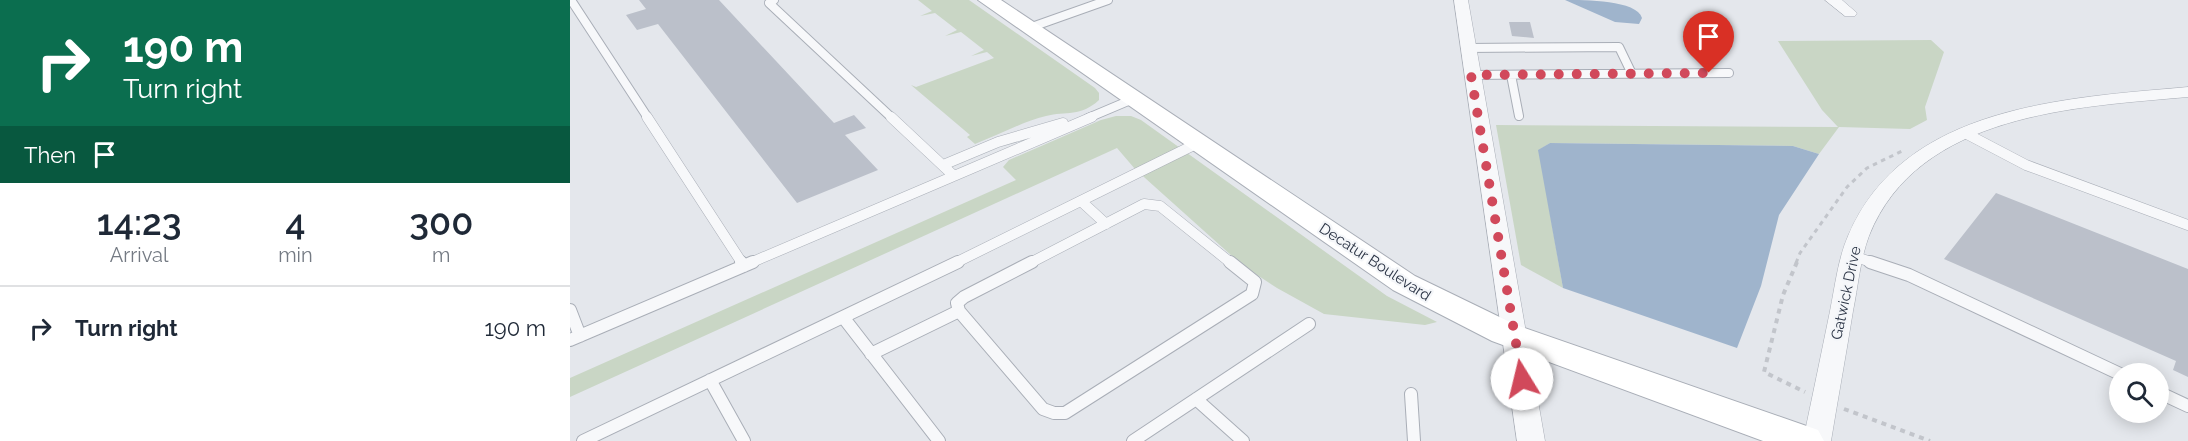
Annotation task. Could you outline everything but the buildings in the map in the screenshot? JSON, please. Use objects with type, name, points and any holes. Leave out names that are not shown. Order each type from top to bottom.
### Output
[{"type":"street","name":"Decatur Boulevard","points":[[988,0],[1404,283],[1457,311],[1515,337],[1805,441]]},
{"type":"street","points":[[1461,0],[1471,75],[1531,441]]},
{"type":"street","points":[[1832,0],[1850,13]]},
{"type":"street","name":"Gatwick Drive","points":[[1817,441],[1853,256],[1873,207],[1897,177],[1928,153],[1965,133],[1999,120],[2050,108],[2188,92]]},
{"type":"lane","points":[[571,0],[744,266]]},
{"type":"lane","points":[[774,0],[770,3],[954,176]]},
{"type":"lane","points":[[1029,28],[1095,2],[1108,0]]},
{"type":"lane","points":[[1467,48],[1618,47],[1632,74]]},
{"type":"lane","points":[[1471,75],[1729,73]]},
{"type":"lane","points":[[1511,75],[1519,116]]},
{"type":"lane","points":[[570,310],[575,338],[1133,99]]},
{"type":"lane","points":[[943,165],[998,142],[1095,115]]},
{"type":"lane","points":[[1965,133],[2026,165],[2188,225]]},
{"type":"lane","points":[[583,441],[1198,143]]},
{"type":"lane","points":[[1081,201],[1106,224]]},
{"type":"lane","points":[[1144,204],[1160,206],[1255,282],[1252,294],[1065,413],[1054,413],[1043,409],[959,311],[957,303],[964,297],[1144,204]]},
{"type":"lane","points":[[1853,256],[1909,275],[2109,369]]},
{"type":"lane","points":[[871,354],[959,311]]},
{"type":"lane","points":[[843,317],[939,441]]},
{"type":"lane","points":[[1132,441],[1309,324]]},
{"type":"lane","points":[[711,380],[744,441]]},
{"type":"lane","points":[[1411,394],[1414,441]]},
{"type":"lane","points":[[2169,397],[2188,406]]},
{"type":"lane","points":[[1196,399],[1243,441]]},
{"type":"path","points":[[1909,147],[1867,168],[1847,187],[1800,253],[1782,295],[1764,372],[1824,402],[1930,441]]},
{"type":"green space","points":[[918,0],[969,0],[1095,88],[1099,93],[1099,100],[1086,109],[1037,119],[975,144],[967,137],[970,135],[911,85],[916,87],[994,58],[987,52],[971,56],[984,50],[961,32],[945,36],[957,30],[935,13],[920,16],[932,11]]},
{"type":"green space","points":[[1931,40],[1944,52],[1925,107],[1927,120],[1910,129],[1839,127],[1819,154],[1793,146],[1550,143],[1539,150],[1563,288],[1521,265],[1496,125],[1838,127],[1822,110],[1778,41]]},
{"type":"green space","points":[[1116,116],[1131,116],[1141,120],[1387,296],[1437,322],[1425,325],[1324,314],[1242,265],[1135,169],[1117,148],[570,397],[570,378],[1016,180],[1003,167],[1009,160],[1101,120]]},
{"type":"water","points":[[1565,0],[1621,4],[1638,12],[1642,18],[1639,24],[1615,22]]},
{"type":"water","points":[[1550,143],[1793,146],[1819,154],[1779,215],[1761,286],[1737,348],[1563,288],[1538,150]]},
{"type":"route","points":[[1522,379],[1471,75],[1709,73]]}]
